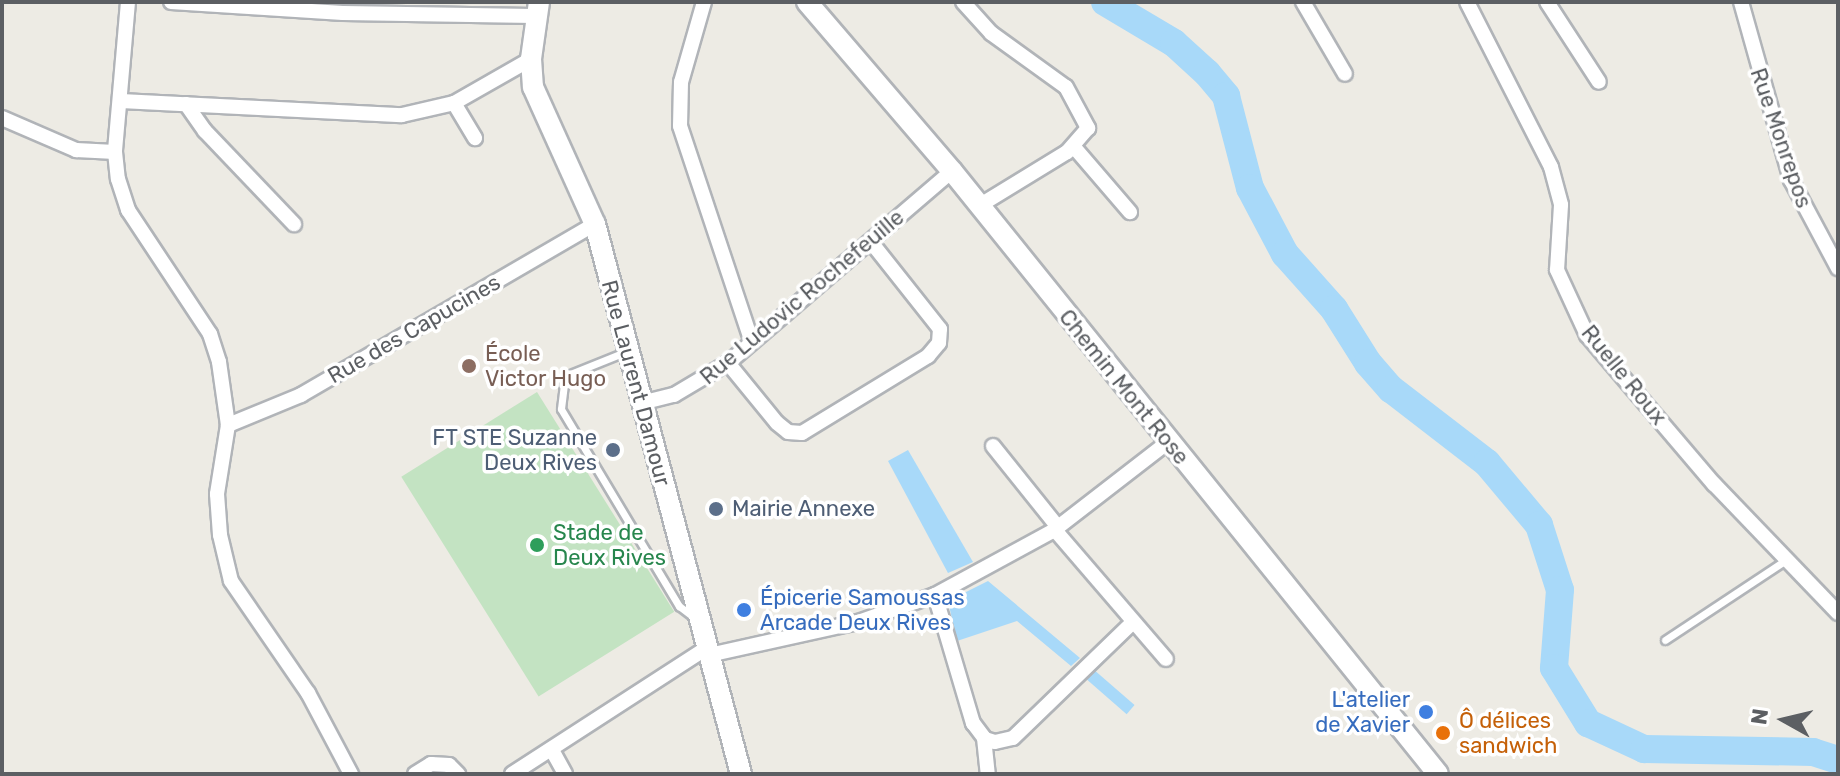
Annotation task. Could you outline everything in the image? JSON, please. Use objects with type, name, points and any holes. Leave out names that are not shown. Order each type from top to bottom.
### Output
[{"type":"street","points":[[128,2],[115,152],[128,210],[210,334],[228,425],[217,494],[220,535],[231,581],[317,707],[351,774]]},
{"type":"street","points":[[171,2],[343,13],[536,9]]},
{"type":"street","points":[[704,2],[681,82],[680,126],[751,340]]},
{"type":"street","points":[[963,2],[991,33],[1066,87],[1088,128],[1074,147],[979,206]]},
{"type":"street","points":[[1303,2],[1345,74]]},
{"type":"street","points":[[1547,2],[1599,82]]},
{"type":"street","name":"Rue Monrepos","points":[[1741,2],[1791,180],[1838,268]]},
{"type":"street","name":"Chemin Mont Rose","points":[[813,4],[952,171],[1438,774]]},
{"type":"street","name":"Ruelle Roux","points":[[1474,5],[1551,167],[1561,205],[1557,270],[1587,335],[1714,484],[1838,613]]},
{"type":"street","name":"Rue Laurent Damour","points":[[536,9],[531,59],[542,110],[595,224],[741,774]]},
{"type":"street","points":[[121,101],[402,115],[454,103],[531,59]]},
{"type":"street","points":[[454,103],[475,138]]},
{"type":"street","points":[[186,104],[205,131],[294,224]]},
{"type":"street","points":[[2,118],[76,150],[115,152]]},
{"type":"street","points":[[1074,147],[1130,212]]},
{"type":"street","name":"Rue Ludovic Rochefeuille","points":[[641,403],[674,395],[728,363],[751,340],[952,171]]},
{"type":"street","name":"Rue des Capucines","points":[[228,425],[301,395],[595,224]]},
{"type":"street","points":[[728,363],[777,423],[788,432],[802,433],[928,356],[939,343],[940,329],[871,242]]},
{"type":"street","points":[[512,774],[553,752],[708,652],[858,622],[935,595],[1000,564],[1057,529],[1168,442]]},
{"type":"street","points":[[993,446],[1131,624],[1166,659]]},
{"type":"street","points":[[935,595],[973,723],[984,738],[988,774]]},
{"type":"street","points":[[984,738],[1013,738],[1131,624]]},
{"type":"street","points":[[553,752],[565,774]]},
{"type":"street","points":[[415,774],[431,764],[449,765],[458,774]]},
{"type":"lane","points":[[627,351],[565,376],[561,409],[679,606],[700,621]]},
{"type":"lane","points":[[1665,640],[1788,559]]},
{"type":"green space","name":"Stade de Deux Rives","points":[[537,392],[674,612],[539,696],[401,477]]},
{"type":"water","points":[[908,450],[973,562],[948,573],[888,461]]},
{"type":"water","points":[[988,581],[1080,658],[1071,666],[1017,621],[957,641],[948,601]]},
{"type":"water","points":[[1093,669],[1135,705],[1127,714],[1085,678]]},
{"type":"waterway","points":[[1105,2],[1174,43],[1207,73],[1226,96],[1250,188],[1285,254],[1334,309],[1368,363],[1391,389],[1487,463],[1539,525],[1560,590],[1554,668],[1588,723],[1644,749],[1813,752],[1838,760]]},
{"type":"place","name":"École Victor Hugo","points":[[469,366]]},
{"type":"place","name":"FT STE Suzanne Deux Rives","points":[[613,450]]},
{"type":"place","name":"Mairie Annexe","points":[[716,509]]},
{"type":"place","name":"Stade de Deux Rives","points":[[537,545]]},
{"type":"place","name":"Épicerie Samoussas Arcade Deux Rives","points":[[744,610]]},
{"type":"place","name":"L'atelier de Xavier","points":[[1426,712]]},
{"type":"place","name":"Ô délices sandwich","points":[[1443,733]]}]
